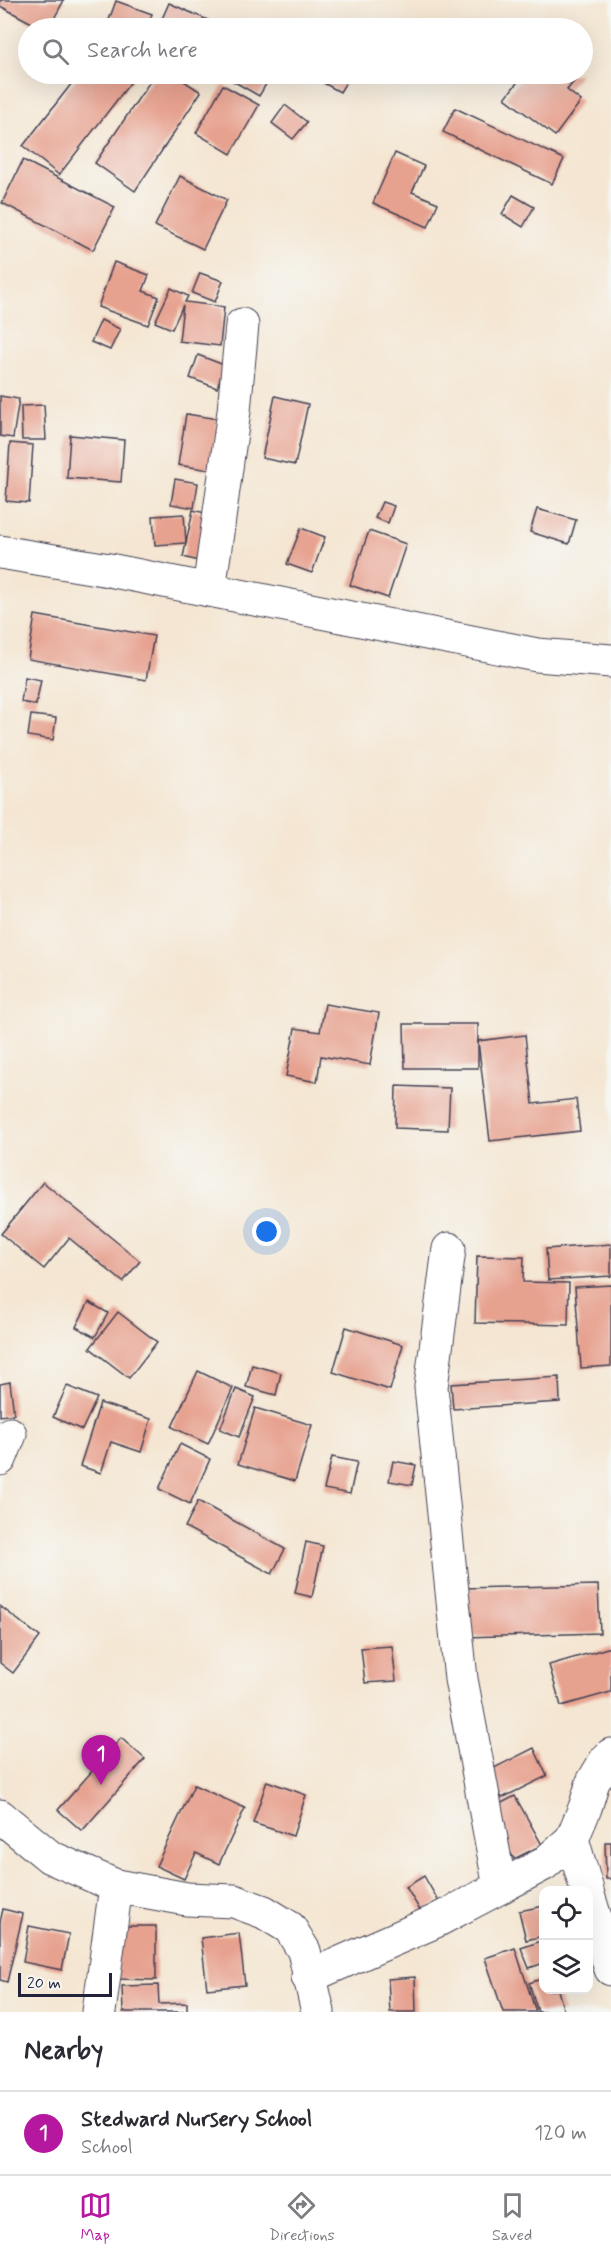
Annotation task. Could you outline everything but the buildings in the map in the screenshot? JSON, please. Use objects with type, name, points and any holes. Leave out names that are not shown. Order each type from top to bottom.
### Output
[{"type":"street","points":[[209,590],[234,411],[242,324]]},
{"type":"street","points":[[0,552],[109,570],[537,655],[611,661]]},
{"type":"street","points":[[449,1249],[431,1386],[461,1678],[500,1887]]},
{"type":"street","points":[[308,1977],[436,1921],[543,1863],[572,1839],[585,1808],[592,1782],[611,1755]]},
{"type":"street","points":[[0,1816],[50,1857],[116,1886],[187,1899],[234,1901],[264,1912],[290,1928],[304,1951],[308,1977],[318,2012]]},
{"type":"street","points":[[572,1839],[586,1886]]},
{"type":"street","points":[[99,2012],[116,1886]]},
{"type":"street","points":[[593,1911],[611,1970]]},
{"type":"place","name":"Stedward Nursery School","points":[[101,1785]]}]
